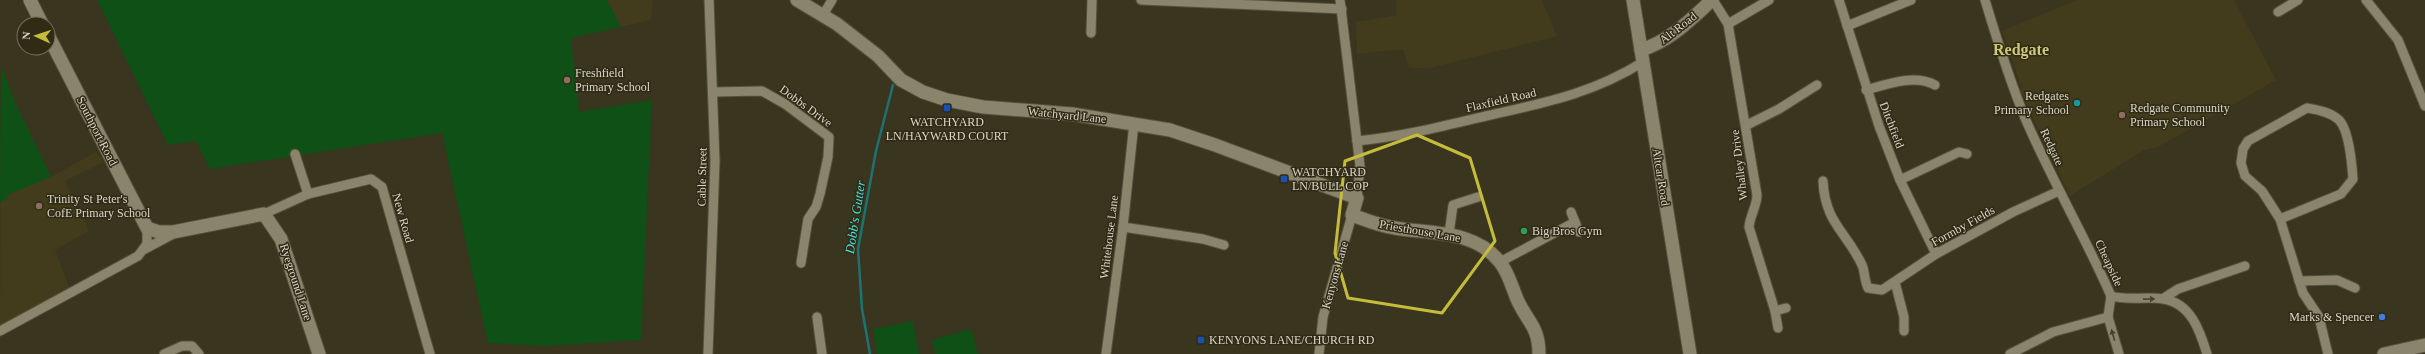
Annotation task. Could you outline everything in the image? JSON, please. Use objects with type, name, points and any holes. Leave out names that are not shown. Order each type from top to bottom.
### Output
[{"type":"street","points":[[30,0],[38,16]]},
{"type":"street","name":"Cable Street","points":[[708,354],[715,161],[710,0]]},
{"type":"street","name":"Watchyard Lane","points":[[797,0],[823,15],[878,56],[901,80],[923,92],[947,100],[983,107],[1072,114],[1170,130],[1215,145],[1356,198]]},
{"type":"street","points":[[823,15],[832,0]]},
{"type":"street","points":[[1091,33],[1092,0]]},
{"type":"street","points":[[1141,0],[1341,5],[1360,166],[1356,198]]},
{"type":"street","name":"Altcar Road","points":[[1633,0],[1690,354]]},
{"type":"street","name":"Alt Road","points":[[1642,56],[1672,35],[1712,0]]},
{"type":"street","name":"Whalley Drive","points":[[1712,0],[1728,24],[1747,125],[1757,195],[1757,202],[1750,217],[1749,227],[1775,312],[1778,328]]},
{"type":"street","name":"Ditchfield","points":[[1839,0],[1866,90],[1900,180],[1936,254]]},
{"type":"street","points":[[1847,26],[1911,0]]},
{"type":"street","name":"Redgate","points":[[1985,0],[2005,68],[2059,191]]},
{"type":"street","points":[[2278,12],[2289,9],[2298,0]]},
{"type":"street","points":[[2366,0],[2398,40],[2425,106]]},
{"type":"street","points":[[1728,24],[1769,4]]},
{"type":"street","name":"Southport Road","points":[[56,51],[147,228]]},
{"type":"street","name":"Flaxfield Road","points":[[1358,141],[1462,122],[1569,96],[1592,89],[1642,56]]},
{"type":"street","points":[[1866,90],[1927,76],[1935,85]]},
{"type":"street","points":[[1747,125],[1808,97],[1817,85]]},
{"type":"street","name":"Dobbs Drive","points":[[713,92],[762,91],[785,104],[829,137],[828,157],[820,194],[816,207],[808,219],[801,263]]},
{"type":"street","points":[[2280,219],[2341,194],[2354,179],[2350,149],[2340,121],[2325,112],[2307,108],[2248,141],[2243,149],[2241,163],[2245,176],[2262,191],[2280,219],[2303,293],[2319,317],[2328,354]]},
{"type":"street","name":"Whitehouse Lane","points":[[1106,354],[1124,227],[1134,123]]},
{"type":"street","points":[[1900,180],[1962,150]]},
{"type":"street","points":[[295,154],[308,194]]},
{"type":"street","name":"New Road","points":[[264,214],[308,194],[371,179],[382,187],[430,354]]},
{"type":"street","points":[[1823,182],[1824,198]]},
{"type":"street","points":[[1816,191],[1824,198]]},
{"type":"street","name":"Formby Fields","points":[[1824,198],[1830,218],[1863,266],[1863,278],[1868,288],[1882,290],[1936,254],[2013,212],[2059,191]]},
{"type":"street","name":"Cheapside","points":[[2059,191],[2094,258],[2110,296],[2122,299],[2164,298],[2184,307],[2198,326],[2207,354]]},
{"type":"street","points":[[1449,234],[1453,205],[1478,197]]},
{"type":"street","name":"Kenyons Lane","points":[[1319,354],[1323,317],[1356,198]]},
{"type":"street","points":[[1571,212],[1579,232]]},
{"type":"street","points":[[145,249],[148,238],[147,228],[159,232],[181,230],[264,214]]},
{"type":"street","name":"Ryeground Lane","points":[[264,214],[281,238],[319,354]]},
{"type":"street","name":"Priesthouse Lane","points":[[1352,215],[1394,228],[1449,234],[1487,248],[1500,262],[1522,309],[1534,324],[1537,334],[1539,354]]},
{"type":"street","points":[[1500,262],[1575,222]]},
{"type":"street","points":[[1124,227],[1204,239],[1224,245]]},
{"type":"street","points":[[0,331],[116,269],[145,249],[181,230]]},
{"type":"street","points":[[2164,298],[2178,288],[2245,266]]},
{"type":"street","points":[[2299,281],[2337,280],[2355,288]]},
{"type":"street","points":[[1895,282],[1904,317],[1904,331]]},
{"type":"street","points":[[2110,296],[2108,317],[2119,354]]},
{"type":"street","points":[[1775,312],[1786,308]]},
{"type":"street","points":[[817,317],[822,354]]},
{"type":"street","points":[[2010,354],[2054,332],[2108,317]]},
{"type":"street","points":[[2384,354],[2425,345]]},
{"type":"street","points":[[164,354],[182,346],[192,346],[199,354]]},
{"type":"highlighted area","points":[[1417,135],[1470,158],[1495,241],[1442,313],[1348,298],[1335,253],[1345,161]]},
{"type":"shaded area","name":"Freshfield Primary School","points":[[525,0],[653,0],[651,20],[571,38],[579,112]]},
{"type":"shaded area","points":[[1396,0],[1542,0],[1557,36],[1430,68],[1409,68],[1403,49],[1357,54],[1356,22],[1397,15]]},
{"type":"shaded area","name":"Redgate Community Primary School","points":[[2077,0],[2234,0],[2276,80],[2158,147],[2144,150],[2070,196],[2020,90],[2022,88],[2002,31]]},
{"type":"shaded area","name":"Trinity St Peter's CofE Primary School","points":[[1,66],[15,102],[51,177],[96,152],[104,162],[65,181],[89,231],[55,250],[70,290],[0,327]]},
{"type":"green space","points":[[97,0],[607,0],[621,27],[571,38],[579,112],[652,100],[641,340],[544,346],[488,343],[442,133],[210,169],[196,141],[168,145]]},
{"type":"green space","points":[[1,66],[15,102],[51,177],[7,195],[8,199],[0,202]]},
{"type":"green space","points":[[913,321],[919,354],[877,354],[873,329]]},
{"type":"green space","points":[[971,329],[978,354],[935,354],[932,340]]},
{"type":"waterway","name":"Dobb's Gutter","points":[[870,354],[862,309],[858,249],[876,151],[893,85]]},
{"type":"place","name":"Freshfield Primary School","points":[[567,80]]},
{"type":"place","name":"Redgates Primary School","points":[[2077,103]]},
{"type":"place","name":"WATCHYARD LN/HAYWARD COURT","points":[[947,108]]},
{"type":"place","name":"Redgate Community Primary School","points":[[2122,115]]},
{"type":"place","name":"WATCHYARD LN/BULL COP","points":[[1284,179]]},
{"type":"place","name":"Trinity St Peter's CofE Primary School","points":[[39,206]]},
{"type":"place","name":"Big Bros Gym","points":[[1524,231]]},
{"type":"place","name":"Marks & Spencer","points":[[2382,317]]},
{"type":"place","name":"KENYONS LANE/CHURCH RD","points":[[1201,340]]},
{"type":"district","name":"Redgate","points":[[2021,49]]}]
